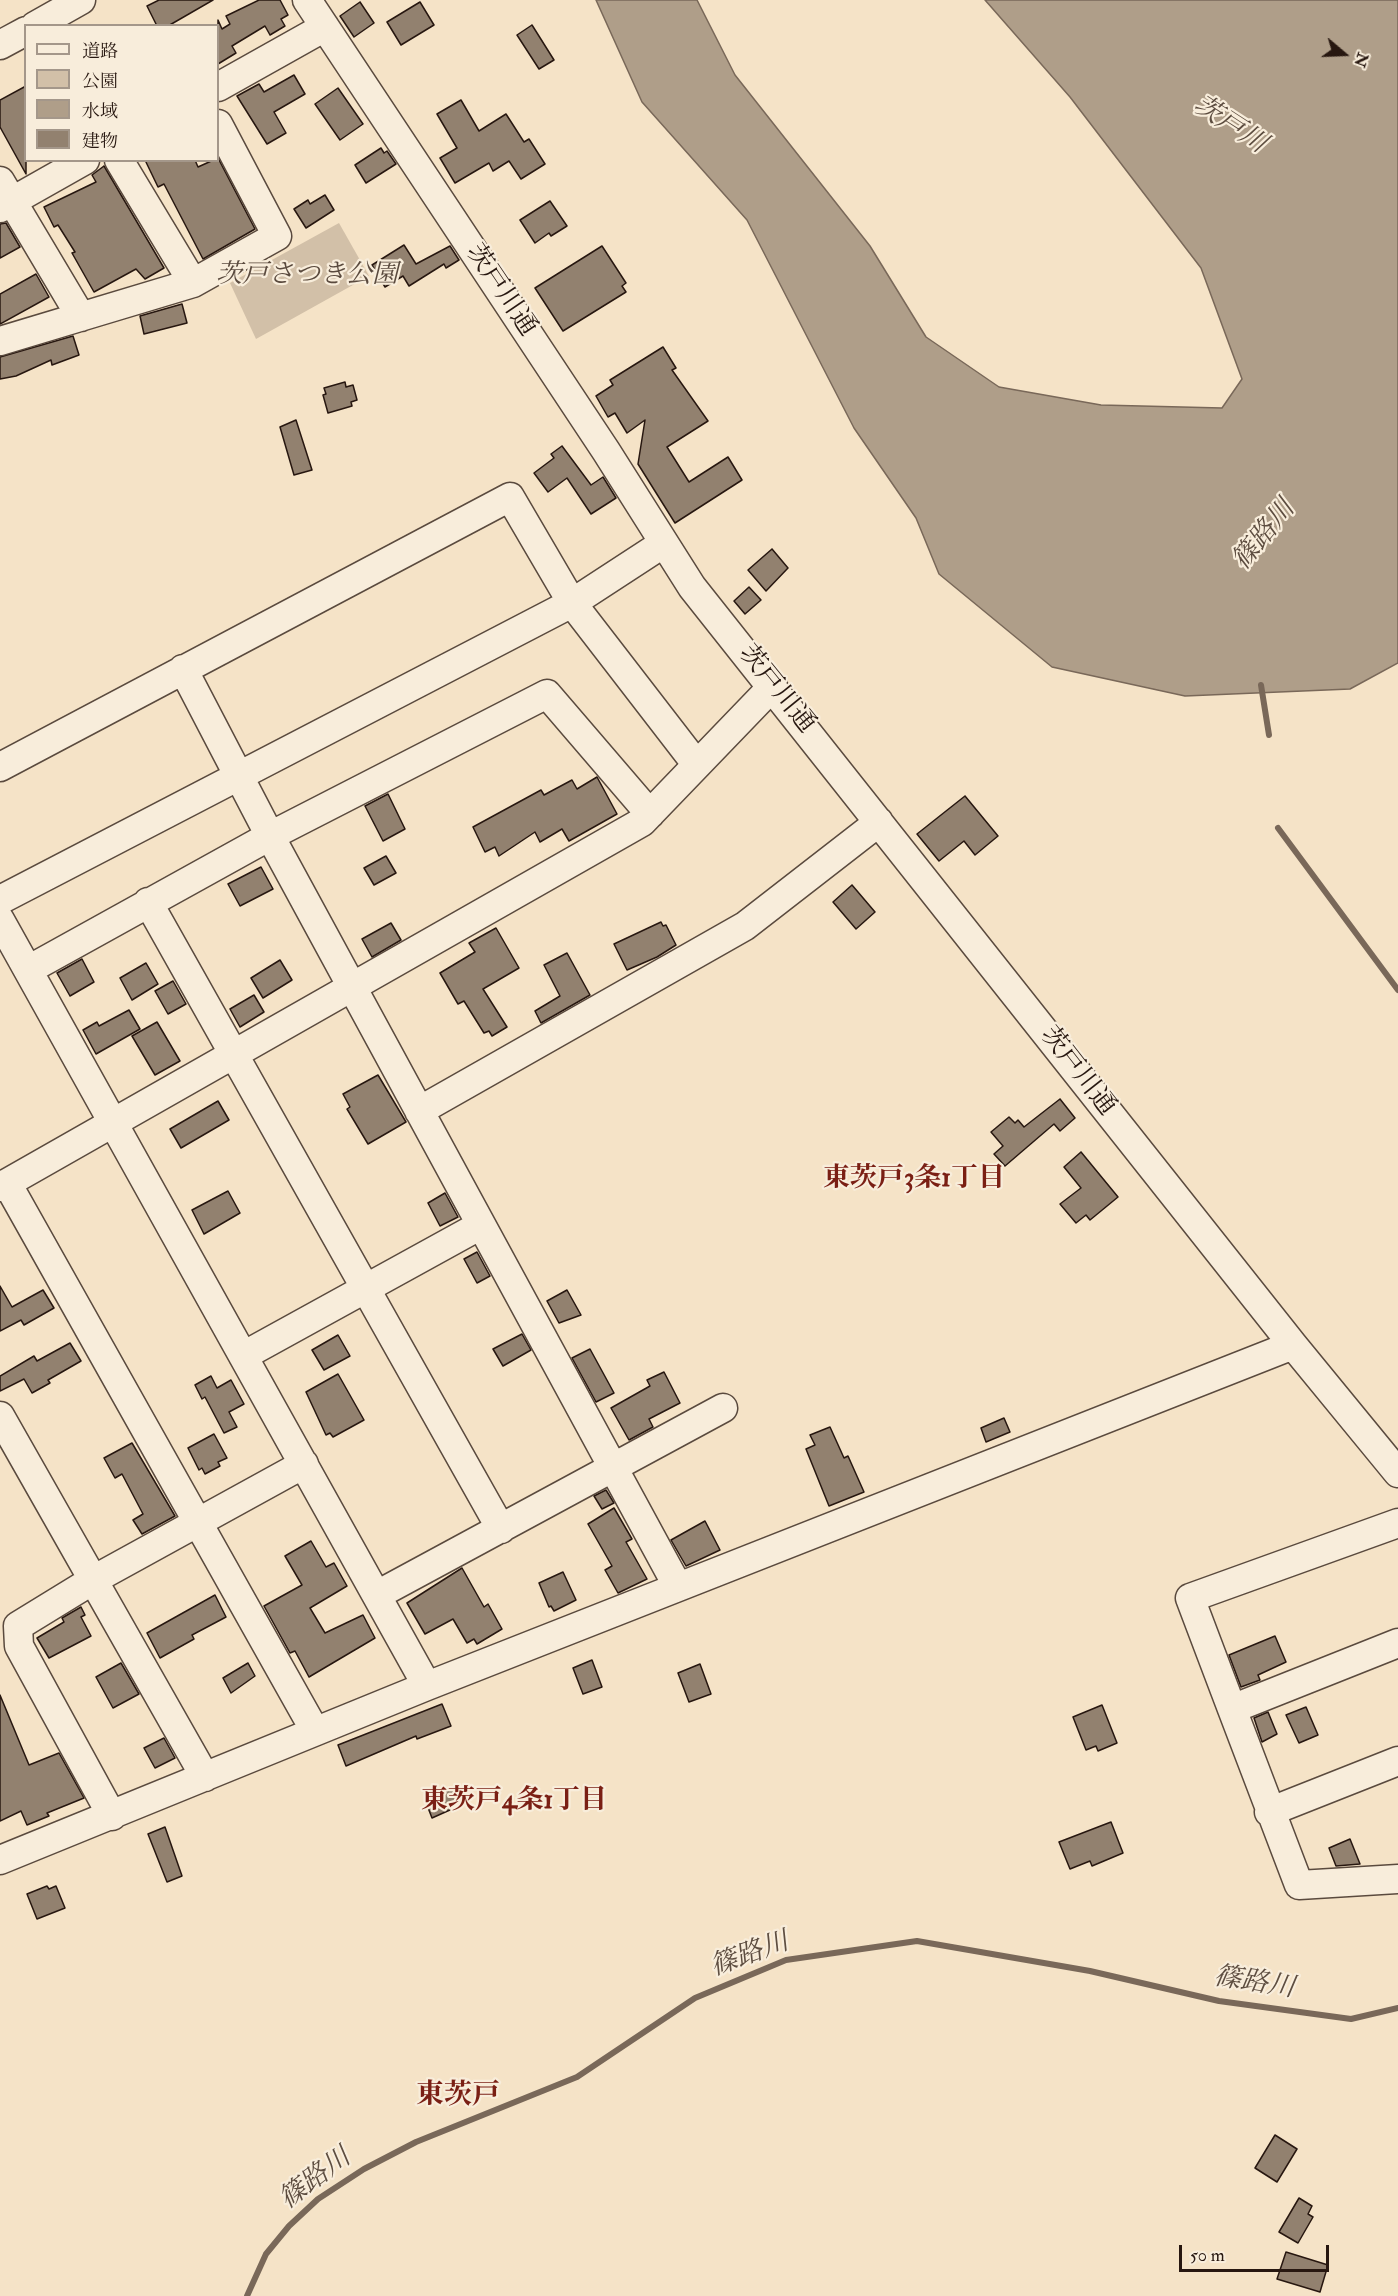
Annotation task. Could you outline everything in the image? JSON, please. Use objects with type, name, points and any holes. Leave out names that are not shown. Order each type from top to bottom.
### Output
[{"type":"street","points":[[39,24],[81,0]]},
{"type":"street","name":"茨戸川通","points":[[307,0],[606,451],[692,587],[773,686],[1293,1345],[1398,1473]]},
{"type":"street","points":[[219,86],[325,27]]},
{"type":"street","points":[[0,45],[24,32]]},
{"type":"street","points":[[0,341],[193,283],[277,236],[219,126]]},
{"type":"street","points":[[81,162],[4,197],[81,317]]},
{"type":"street","points":[[120,162],[193,283]]},
{"type":"street","points":[[0,767],[510,497],[572,603],[697,765]]},
{"type":"street","points":[[0,900],[572,603],[664,543]]},
{"type":"street","points":[[183,669],[351,987],[678,1587]]},
{"type":"street","points":[[315,1731],[4,1185],[631,828],[650,814],[773,686]]},
{"type":"street","points":[[28,970],[270,836],[547,694],[650,814]]},
{"type":"street","points":[[419,1111],[745,926],[879,822]]},
{"type":"street","points":[[148,902],[501,1529]]},
{"type":"street","points":[[0,920],[427,1686]]},
{"type":"street","points":[[243,1356],[481,1225]]},
{"type":"street","points":[[0,1860],[427,1686],[1293,1345]]},
{"type":"street","points":[[377,1595],[723,1408]]},
{"type":"street","points":[[0,1416],[206,1777]]},
{"type":"street","points":[[112,1816],[19,1646],[18,1626],[93,1580],[304,1464]]},
{"type":"street","points":[[1398,1523],[1190,1598],[1269,1812],[1299,1886],[1398,1879]]},
{"type":"street","points":[[1232,1709],[1398,1643]]},
{"type":"street","points":[[1269,1812],[1398,1761]]},
{"type":"green space","name":"茨戸さつき公園","points":[[339,223],[369,276],[256,339],[230,283]]},
{"type":"water","name":"茨戸川","points":[[596,0],[697,0],[735,75],[870,246],[926,337],[999,387],[1101,405],[1222,408],[1242,379],[1201,268],[1070,97],[985,0],[1398,0],[1398,663],[1350,689],[1185,696],[1052,667],[939,574],[916,518],[854,428],[747,220],[642,102]]},
{"type":"building","points":[[159,0],[213,0],[171,24],[156,24],[147,6]]},
{"type":"building","points":[[259,0],[280,0],[288,15],[281,19],[285,26],[270,35],[265,26],[232,46],[236,53],[219,63],[218,20],[222,29],[230,24],[226,16]]},
{"type":"building","points":[[360,2],[374,23],[354,37],[340,16]]},
{"type":"building","points":[[420,2],[434,25],[401,45],[387,22]]},
{"type":"building","points":[[532,25],[554,60],[539,69],[517,35]]},
{"type":"building","points":[[294,75],[305,94],[274,112],[286,133],[267,144],[237,96],[259,84],[264,92]]},
{"type":"building","points":[[24,87],[26,174],[0,127],[0,100]]},
{"type":"building","points":[[338,88],[363,124],[340,140],[315,104]]},
{"type":"building","points":[[461,100],[479,131],[506,114],[524,142],[529,139],[545,164],[521,179],[509,161],[493,171],[489,163],[455,183],[440,158],[457,148],[437,114]]},
{"type":"building","points":[[381,148],[384,153],[387,151],[396,164],[366,183],[355,165]]},
{"type":"building","points":[[219,160],[255,229],[203,259],[164,184],[158,187],[146,162],[196,162],[198,167],[209,162],[219,162]]},
{"type":"building","points":[[104,166],[164,268],[145,279],[136,269],[94,292],[72,253],[75,252],[58,225],[54,227],[44,207],[96,182],[92,175]]},
{"type":"building","points":[[325,195],[334,210],[306,228],[294,209],[308,200],[310,204]]},
{"type":"building","points":[[550,201],[567,226],[551,236],[549,233],[535,243],[520,220]]},
{"type":"building","points":[[6,223],[20,247],[0,258],[0,224]]},
{"type":"building","points":[[404,245],[416,264],[450,246],[459,260],[446,268],[444,264],[409,286],[403,276],[385,287],[372,265]]},
{"type":"building","points":[[602,246],[626,283],[622,286],[626,292],[563,331],[535,288]]},
{"type":"building","points":[[36,274],[49,297],[0,324],[0,294]]},
{"type":"building","points":[[182,304],[187,323],[144,334],[140,316]]},
{"type":"building","points":[[73,336],[79,355],[52,365],[51,360],[16,376],[0,379],[0,357]]},
{"type":"building","points":[[663,347],[676,368],[672,370],[708,421],[667,447],[689,482],[728,457],[742,480],[675,523],[638,464],[645,420],[627,433],[615,413],[608,417],[596,396],[613,385],[610,380]]},
{"type":"building","points":[[345,382],[346,387],[353,385],[357,400],[351,402],[352,406],[328,413],[323,395],[326,394],[324,388]]},
{"type":"building","points":[[296,420],[312,470],[294,475],[280,427]]},
{"type":"building","points":[[562,446],[591,485],[603,477],[616,498],[591,514],[567,478],[548,492],[534,473],[554,458],[551,454]]},
{"type":"building","points":[[772,549],[788,568],[766,591],[748,570]]},
{"type":"building","points":[[749,587],[761,600],[745,614],[734,601]]},
{"type":"building","points":[[597,777],[617,814],[569,841],[562,829],[540,842],[535,832],[499,856],[495,847],[485,852],[473,827],[541,790],[544,795],[572,780],[577,789]]},
{"type":"building","points":[[388,794],[405,829],[383,841],[365,806]]},
{"type":"building","points":[[965,796],[998,836],[975,855],[964,841],[939,861],[917,834]]},
{"type":"building","points":[[386,856],[396,873],[374,885],[364,868]]},
{"type":"building","points":[[261,867],[273,889],[240,906],[228,884]]},
{"type":"building","points":[[852,885],[875,912],[856,929],[833,902]]},
{"type":"building","points":[[661,922],[663,926],[666,925],[676,945],[657,957],[627,970],[614,944]]},
{"type":"building","points":[[391,923],[401,940],[372,957],[362,939]]},
{"type":"building","points":[[496,928],[519,968],[483,989],[507,1027],[492,1036],[489,1031],[484,1033],[464,1001],[458,1004],[440,973],[475,952],[469,943]]},
{"type":"building","points":[[567,953],[590,995],[541,1023],[535,1011],[560,996],[544,965]]},
{"type":"building","points":[[82,959],[94,982],[70,996],[57,973]]},
{"type":"building","points":[[280,960],[292,980],[263,998],[251,978]]},
{"type":"building","points":[[146,963],[158,984],[132,1000],[120,978]]},
{"type":"building","points":[[173,981],[186,1004],[168,1014],[155,991]]},
{"type":"building","points":[[254,995],[264,1012],[240,1027],[230,1009]]},
{"type":"building","points":[[129,1010],[140,1029],[96,1054],[83,1030],[97,1022],[99,1026]]},
{"type":"building","points":[[157,1022],[180,1061],[155,1075],[132,1036]]},
{"type":"building","points":[[378,1075],[406,1122],[368,1144],[347,1109],[350,1107],[343,1094]]},
{"type":"building","points":[[1060,1099],[1075,1118],[1060,1131],[1054,1124],[1005,1166],[994,1154],[1003,1146],[991,1132],[1009,1117],[1015,1123],[1018,1120],[1024,1127]]},
{"type":"building","points":[[218,1101],[229,1120],[181,1148],[170,1129]]},
{"type":"building","points":[[1081,1152],[1118,1197],[1090,1220],[1086,1215],[1076,1223],[1060,1204],[1081,1188],[1064,1167]]},
{"type":"building","points":[[228,1191],[240,1213],[204,1234],[192,1210]]},
{"type":"building","points":[[445,1193],[458,1217],[440,1226],[428,1203]]},
{"type":"building","points":[[477,1252],[490,1276],[477,1283],[464,1259]]},
{"type":"building","points":[[0,1286],[12,1307],[43,1290],[54,1308],[24,1325],[21,1320],[0,1331]]},
{"type":"building","points":[[567,1290],[581,1315],[559,1323],[547,1301]]},
{"type":"building","points":[[522,1334],[531,1350],[503,1366],[493,1349]]},
{"type":"building","points":[[338,1335],[350,1356],[324,1370],[312,1350]]},
{"type":"building","points":[[70,1343],[81,1361],[48,1380],[50,1383],[32,1393],[24,1379],[0,1391],[0,1376],[34,1356],[37,1361]]},
{"type":"building","points":[[590,1349],[614,1393],[596,1402],[572,1358]]},
{"type":"building","points":[[664,1372],[680,1403],[649,1419],[653,1427],[629,1440],[611,1408],[650,1386],[647,1380]]},
{"type":"building","points":[[338,1374],[364,1420],[333,1437],[330,1433],[326,1435],[306,1392]]},
{"type":"building","points":[[211,1376],[217,1388],[231,1380],[244,1404],[229,1412],[237,1427],[224,1433],[205,1397],[202,1399],[195,1385]]},
{"type":"building","points":[[1004,1418],[1010,1432],[986,1442],[981,1428]]},
{"type":"building","points":[[830,1427],[844,1458],[848,1456],[864,1492],[829,1506],[806,1449],[815,1445],[810,1435]]},
{"type":"building","points":[[214,1434],[227,1458],[218,1462],[220,1466],[205,1474],[202,1468],[199,1470],[188,1448]]},
{"type":"building","points":[[132,1443],[175,1516],[142,1534],[133,1520],[143,1514],[122,1474],[115,1478],[104,1458]]},
{"type":"building","points":[[606,1490],[614,1503],[602,1509],[594,1496]]},
{"type":"building","points":[[614,1508],[632,1539],[626,1542],[647,1579],[618,1593],[605,1570],[612,1566],[588,1524]]},
{"type":"building","points":[[705,1521],[720,1550],[686,1566],[671,1540]]},
{"type":"building","points":[[311,1541],[326,1567],[334,1563],[347,1586],[310,1608],[325,1633],[363,1615],[375,1638],[309,1677],[295,1651],[290,1653],[264,1606],[302,1585],[285,1556]]},
{"type":"building","points":[[462,1568],[484,1607],[488,1604],[502,1629],[477,1644],[474,1639],[467,1643],[453,1619],[425,1634],[407,1603]]},
{"type":"building","points":[[563,1572],[576,1600],[554,1611],[551,1606],[549,1607],[539,1583]]},
{"type":"building","points":[[215,1595],[226,1617],[192,1635],[194,1639],[160,1658],[147,1633]]},
{"type":"building","points":[[81,1607],[85,1615],[81,1617],[91,1636],[49,1658],[37,1638],[64,1622],[62,1618]]},
{"type":"building","points":[[1275,1636],[1286,1662],[1258,1675],[1260,1680],[1241,1687],[1229,1655]]},
{"type":"building","points":[[592,1660],[602,1687],[583,1694],[573,1668]]},
{"type":"building","points":[[121,1663],[139,1694],[113,1708],[96,1677]]},
{"type":"building","points":[[248,1663],[255,1676],[231,1693],[223,1678]]},
{"type":"building","points":[[700,1664],[711,1694],[689,1702],[678,1673]]},
{"type":"building","points":[[0,1695],[29,1765],[59,1753],[84,1798],[47,1813],[49,1816],[27,1825],[21,1811],[0,1821]]},
{"type":"building","points":[[442,1704],[451,1726],[417,1739],[416,1736],[346,1766],[338,1745]]},
{"type":"building","points":[[1102,1705],[1117,1743],[1098,1751],[1096,1746],[1086,1750],[1073,1717]]},
{"type":"building","points":[[1306,1707],[1318,1735],[1299,1743],[1286,1715]]},
{"type":"building","points":[[1268,1712],[1277,1734],[1262,1742],[1254,1718]]},
{"type":"building","points":[[164,1738],[175,1758],[155,1768],[144,1748]]},
{"type":"building","points":[[454,1788],[461,1805],[432,1818],[425,1800]]},
{"type":"building","points":[[1111,1822],[1123,1853],[1092,1866],[1090,1861],[1070,1869],[1059,1842]]},
{"type":"building","points":[[165,1827],[182,1876],[167,1882],[148,1834]]},
{"type":"building","points":[[1350,1839],[1360,1864],[1336,1866],[1329,1848]]},
{"type":"building","points":[[47,1886],[49,1889],[56,1886],[65,1908],[37,1919],[27,1894]]},
{"type":"building","points":[[1275,2135],[1297,2149],[1277,2182],[1255,2168]]},
{"type":"building","points":[[1299,2198],[1312,2206],[1308,2214],[1313,2217],[1298,2243],[1279,2232]]},
{"type":"building","points":[[1286,2252],[1328,2265],[1320,2292],[1277,2279]]},
{"type":"waterway","name":"篠路川","points":[[1261,685],[1269,735]]},
{"type":"waterway","name":"篠路川","points":[[1278,828],[1398,990]]},
{"type":"waterway","name":"篠路川","points":[[247,2296],[266,2254],[289,2226],[318,2199],[364,2169],[416,2142],[577,2077],[695,1998],[786,1960],[917,1941],[1090,1971],[1219,2001],[1351,2019],[1398,2008]]},
{"type":"district","name":"東茨戸3条1丁目","points":[[914,1180]]},
{"type":"district","name":"東茨戸4条1丁目","points":[[514,1802]]},
{"type":"district","name":"東茨戸","points":[[458,2097]]}]
